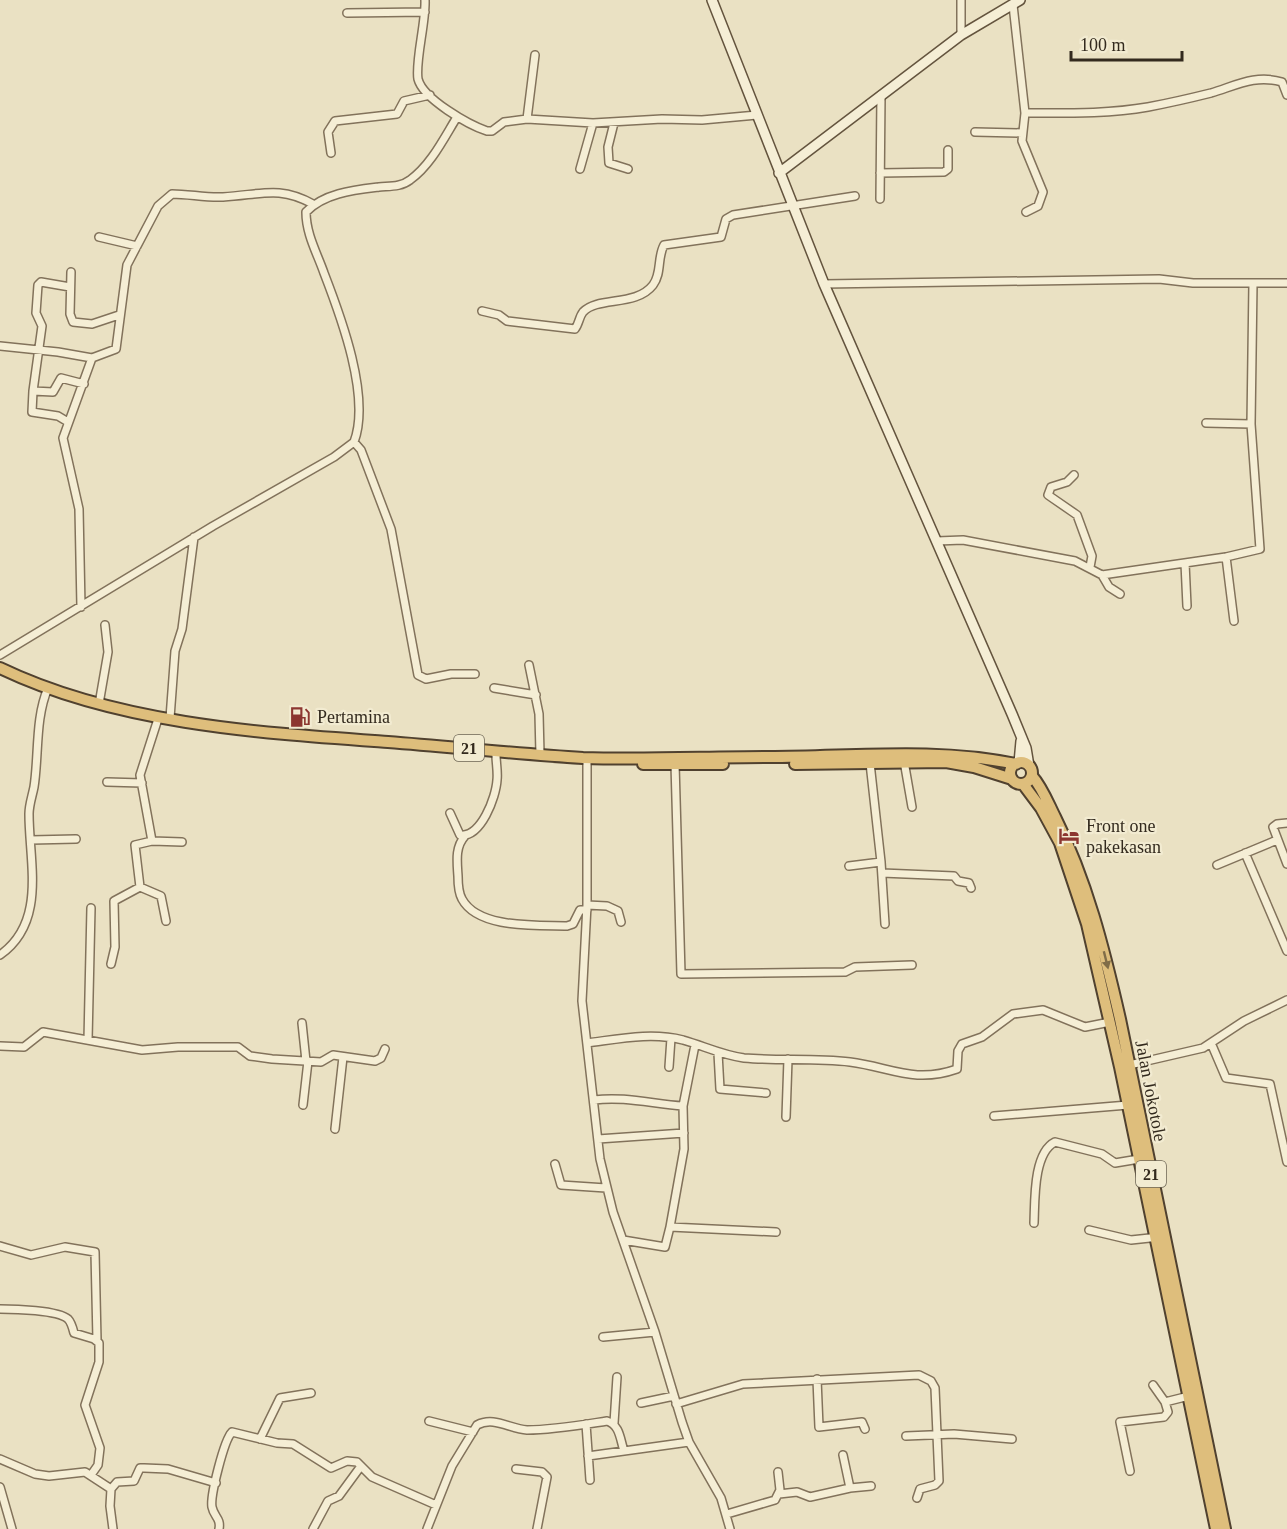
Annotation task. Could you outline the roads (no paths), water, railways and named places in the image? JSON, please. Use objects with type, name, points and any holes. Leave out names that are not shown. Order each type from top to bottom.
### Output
[{"type":"highway","name":"21","points":[[0,668],[47,691],[99,704],[170,718],[317,737],[540,754],[587,760],[804,760],[870,763],[904,761],[965,765],[1023,784]]},
{"type":"highway","name":"21","points":[[0,674],[98,711],[157,722],[317,742],[496,755],[675,764],[920,753],[981,758],[1024,767]]},
{"type":"highway","points":[[1012,779],[1011,771],[1024,767],[1023,784]]},
{"type":"highway","name":"Jalan Jokotole","points":[[1024,767],[1040,787],[1074,855],[1087,892],[1109,973],[1124,1066],[1149,1188],[1225,1529]]},
{"type":"highway","name":"Jalan Jokotole","points":[[1023,784],[1048,818],[1070,869],[1087,924],[1110,1022],[1124,1066],[1128,1105],[1139,1159],[1149,1188]]},
{"type":"highway","name":"Jalan Jokotole","points":[[1160,1237],[1216,1529]]},
{"type":"main road","points":[[712,0],[824,284],[1022,737],[1024,767]]},
{"type":"main road","points":[[779,173],[961,35],[1017,2]]},
{"type":"street","points":[[424,0],[425,12],[418,80],[430,95],[457,117],[490,132],[504,122],[527,119],[614,123],[757,115]]},
{"type":"street","points":[[961,35],[962,0]]},
{"type":"street","points":[[1017,2],[1025,113],[1022,133],[1024,148],[1034,166],[1043,192],[1038,206],[1026,212]]},
{"type":"street","points":[[347,13],[425,12]]},
{"type":"street","points":[[527,119],[535,55]]},
{"type":"street","points":[[1025,113],[1071,113],[1147,107],[1211,93],[1234,83],[1260,80],[1282,82],[1287,95]]},
{"type":"street","points":[[331,153],[328,132],[335,121],[397,114],[404,101],[430,95]]},
{"type":"street","points":[[880,198],[881,95]]},
{"type":"street","points":[[0,655],[194,537],[334,457],[354,442],[358,423],[357,381],[335,302],[306,224],[306,212],[313,204],[328,197],[399,186],[410,180],[430,159],[457,117]]},
{"type":"street","points":[[580,169],[593,123]]},
{"type":"street","points":[[614,123],[608,147],[609,163],[628,169]]},
{"type":"street","points":[[975,132],[1022,133]]},
{"type":"street","points":[[880,173],[944,172],[948,169],[948,150]]},
{"type":"street","points":[[0,346],[92,358],[116,349],[127,265],[158,206],[172,194],[224,197],[278,191],[296,195],[313,204]]},
{"type":"street","points":[[482,310],[499,315],[507,321],[575,329],[583,312],[589,308],[626,300],[652,287],[659,274],[664,245],[721,237],[728,216],[855,196]]},
{"type":"street","points":[[99,237],[137,246]]},
{"type":"street","points":[[71,272],[70,314],[73,322],[92,324],[119,315]]},
{"type":"street","points":[[824,284],[1159,279],[1193,284],[1287,283]]},
{"type":"street","points":[[1102,575],[1255,552],[1261,546],[1254,498],[1251,424],[1253,283]]},
{"type":"street","points":[[68,422],[58,416],[32,412],[42,326],[36,313],[38,284],[70,287]]},
{"type":"street","points":[[81,607],[79,508],[63,438],[92,358]]},
{"type":"street","points":[[33,391],[53,392],[61,378],[84,384]]},
{"type":"street","points":[[1206,423],[1251,424]]},
{"type":"street","points":[[354,442],[361,450],[391,529],[418,675],[426,679],[451,674],[475,674]]},
{"type":"street","points":[[1074,475],[1067,482],[1048,489],[1048,495],[1077,514],[1092,556],[1090,567]]},
{"type":"street","points":[[170,718],[175,651],[182,629],[194,537]]},
{"type":"street","points":[[937,541],[963,540],[1074,561],[1102,575],[1109,586],[1120,594]]},
{"type":"street","points":[[1226,557],[1234,621]]},
{"type":"street","points":[[1185,563],[1187,606]]},
{"type":"street","points":[[99,704],[108,652],[105,625]]},
{"type":"street","points":[[529,665],[539,714],[540,754]]},
{"type":"street","points":[[494,688],[536,695]]},
{"type":"street","points":[[0,955],[16,940],[30,909],[34,876],[30,806],[47,691]]},
{"type":"street","points":[[152,841],[140,775],[157,722]]},
{"type":"street","points":[[496,755],[497,781],[483,821],[478,829],[465,836],[458,850],[459,893],[464,903],[485,918],[506,924],[567,926],[573,924],[580,910],[607,906],[618,911],[621,922]]},
{"type":"street","points":[[587,760],[587,908],[582,977],[587,1043],[606,1188],[655,1332],[689,1442],[721,1498],[730,1529]]},
{"type":"street","points":[[904,761],[912,807]]},
{"type":"street","points":[[870,763],[885,924]]},
{"type":"street","points":[[675,764],[681,974],[845,972],[855,967],[912,964]]},
{"type":"street","points":[[107,782],[142,783]]},
{"type":"street","points":[[450,813],[456,831],[465,836]]},
{"type":"street","points":[[1287,823],[1274,825],[1277,840],[1287,864]]},
{"type":"street","points":[[31,840],[76,839]]},
{"type":"street","points":[[1217,865],[1277,840]]},
{"type":"street","points":[[140,887],[135,845],[152,841],[182,842]]},
{"type":"street","points":[[1245,853],[1287,951]]},
{"type":"street","points":[[849,866],[881,862]]},
{"type":"street","points":[[882,873],[954,876],[958,882],[970,884],[971,888]]},
{"type":"street","points":[[140,887],[161,896],[166,921]]},
{"type":"street","points":[[111,964],[115,947],[114,901],[140,887]]},
{"type":"street","points":[[88,1040],[91,908]]},
{"type":"street","points":[[1124,1066],[1184,1054],[1212,1043],[1244,1021],[1287,1000]]},
{"type":"street","points":[[587,1043],[647,1035],[671,1038],[718,1053],[788,1059],[819,1058],[870,1064],[911,1076],[957,1069],[958,1051],[962,1044],[982,1037],[1013,1014],[1043,1010],[1085,1027],[1110,1022]]},
{"type":"street","points":[[302,1023],[307,1061],[303,1105]]},
{"type":"street","points":[[0,1046],[24,1047],[43,1032],[142,1050],[238,1047],[255,1057],[321,1062],[333,1056],[375,1061],[381,1058],[385,1049]]},
{"type":"street","points":[[669,1067],[671,1038]]},
{"type":"street","points":[[1212,1043],[1226,1078],[1270,1084],[1287,1162]]},
{"type":"street","points":[[623,1240],[664,1247],[670,1227],[684,1149],[683,1106],[695,1045]]},
{"type":"street","points":[[718,1053],[717,1084],[720,1089],[766,1093]]},
{"type":"street","points":[[335,1129],[343,1057]]},
{"type":"street","points":[[786,1117],[788,1059]]},
{"type":"street","points":[[594,1100],[623,1099],[649,1104],[683,1106]]},
{"type":"street","points":[[994,1116],[1128,1105]]},
{"type":"street","points":[[598,1139],[684,1133]]},
{"type":"street","points":[[1034,1223],[1039,1167],[1050,1145],[1055,1142],[1102,1154],[1115,1163],[1139,1159]]},
{"type":"street","points":[[555,1164],[561,1185],[606,1188]]},
{"type":"street","points":[[670,1227],[776,1232]]},
{"type":"street","points":[[1089,1230],[1131,1240],[1160,1237]]},
{"type":"street","points":[[0,1246],[31,1255],[65,1247],[95,1252],[99,1362],[85,1406],[100,1448],[98,1465],[91,1475]]},
{"type":"street","points":[[0,1309],[33,1309],[62,1316],[68,1319],[74,1333],[97,1340]]},
{"type":"street","points":[[603,1337],[655,1332]]},
{"type":"street","points":[[641,1403],[675,1400],[743,1384],[919,1375],[928,1378],[934,1388],[938,1484],[922,1487],[916,1498]]},
{"type":"street","points":[[617,1377],[614,1423],[624,1451]]},
{"type":"street","points":[[817,1379],[819,1427],[862,1422],[865,1429]]},
{"type":"street","points":[[1130,1471],[1120,1422],[1164,1417],[1168,1412],[1165,1402],[1153,1385]]},
{"type":"street","points":[[260,1439],[271,1412],[280,1398],[311,1393]]},
{"type":"street","points":[[1165,1402],[1189,1396]]},
{"type":"street","points":[[429,1421],[473,1432]]},
{"type":"street","points":[[427,1529],[452,1466],[477,1425],[491,1421],[524,1430],[607,1421],[614,1423]]},
{"type":"street","points":[[586,1424],[590,1480]]},
{"type":"street","points":[[219,1529],[220,1521],[212,1505],[229,1435],[235,1432],[293,1444],[331,1468],[347,1461],[357,1462],[372,1477],[392,1488],[436,1505]]},
{"type":"street","points":[[906,1436],[937,1434],[1012,1439]]},
{"type":"street","points":[[588,1456],[689,1442]]},
{"type":"street","points":[[843,1455],[850,1488]]},
{"type":"street","points":[[0,1459],[35,1474],[49,1476],[85,1472],[111,1489]]},
{"type":"street","points":[[313,1529],[328,1502],[339,1496],[361,1466]]},
{"type":"street","points":[[113,1529],[110,1506],[111,1489],[117,1482],[134,1481],[140,1468],[168,1470],[216,1483]]},
{"type":"street","points":[[516,1469],[542,1472],[547,1476],[537,1529]]},
{"type":"street","points":[[727,1514],[775,1500],[779,1494],[778,1472]]},
{"type":"street","points":[[779,1494],[797,1492],[810,1497],[871,1486]]},
{"type":"street","points":[[0,1487],[12,1529]]},
{"type":"place","name":"Pertamina","points":[[300,717]]},
{"type":"place","name":"Front one pakekasan","points":[[1069,836]]}]
